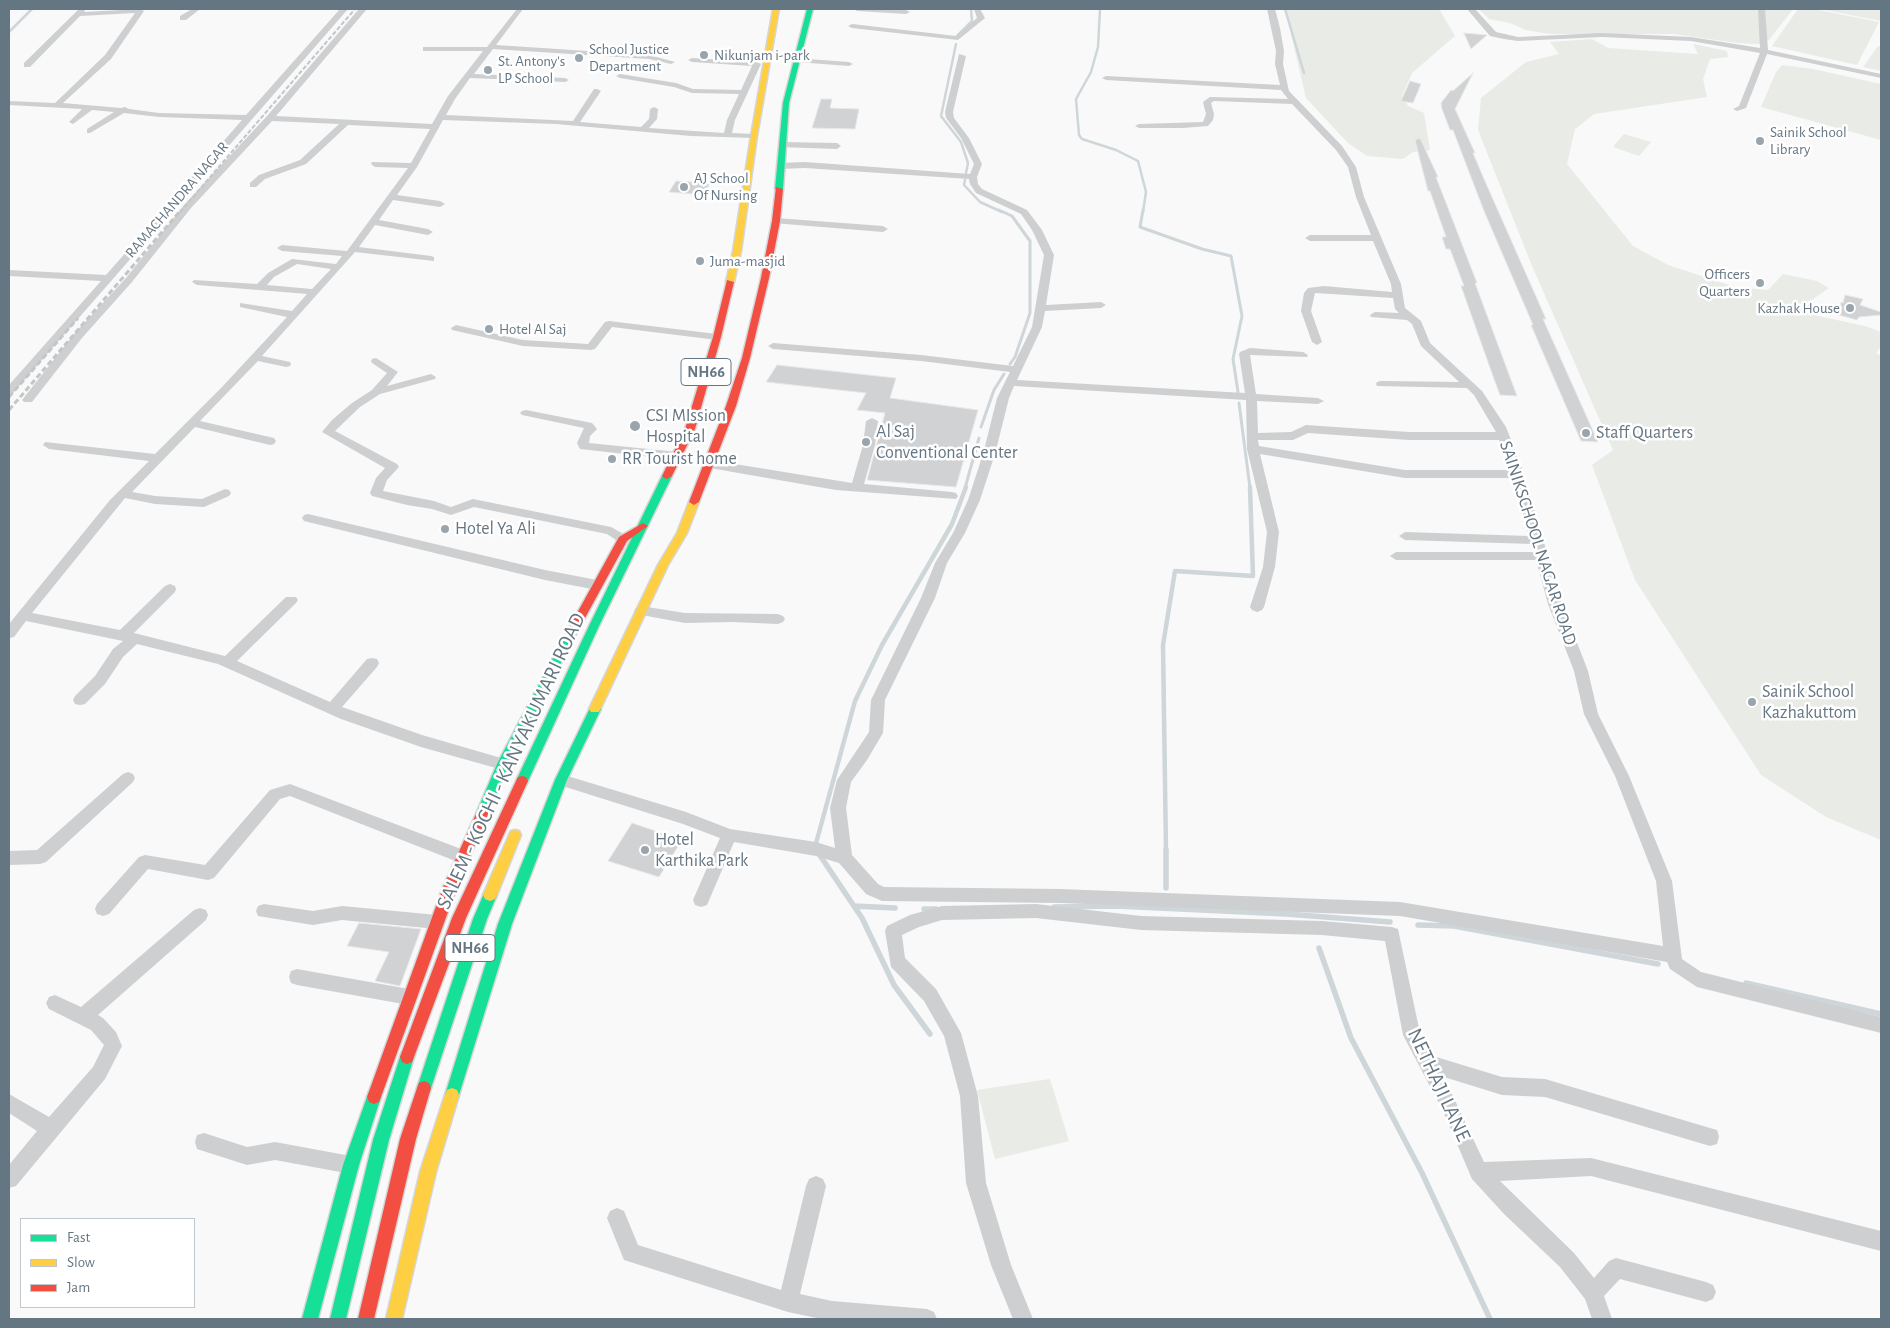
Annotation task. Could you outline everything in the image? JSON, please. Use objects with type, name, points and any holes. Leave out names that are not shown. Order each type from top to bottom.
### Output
[{"type":"main road","name":"SALEM - KOCHI - KANYAKUMARI ROAD","points":[[338,1319],[380,1140],[410,1047],[459,918],[594,626],[690,429],[717,337],[737,251],[754,136],[776,9]]},
{"type":"main road","points":[[394,1319],[428,1172],[505,924],[561,780],[662,565],[682,533],[710,464],[746,358],[776,221],[786,102],[810,9]]},
{"type":"main road","points":[[310,1319],[351,1164],[409,997],[463,857],[503,764],[597,585],[622,540],[643,526]]},
{"type":"main road","name":"SALEM - KOCHI - KANYAKUMARI ROAD","points":[[610,593],[613,617]]},
{"type":"main road","name":"SALEM - KOCHI - KANYAKUMARI ROAD","points":[[366,1319],[408,1139],[436,1047],[480,919],[518,827]]},
{"type":"street","points":[[183,18],[196,9]]},
{"type":"street","name":"RAMACHANDRA NAGAR","points":[[9,391],[344,9]]},
{"type":"street","points":[[28,400],[78,336],[129,280],[188,206],[270,118],[363,9]]},
{"type":"street","points":[[9,633],[123,494],[255,358],[338,267],[413,166],[451,98],[520,9]]},
{"type":"street","points":[[857,9],[906,12]]},
{"type":"street","points":[[852,26],[958,38],[981,18],[977,9]]},
{"type":"street","name":"SAINIKSCHOOL NAGAR ROAD","points":[[1271,9],[1280,51],[1279,64],[1284,88],[1294,102],[1339,148],[1352,167],[1360,197],[1396,284],[1400,309],[1417,323],[1425,344],[1478,393],[1500,427],[1518,474],[1555,604],[1580,671],[1591,714],[1622,776],[1664,881],[1672,955]]},
{"type":"street","points":[[1471,9],[1493,34],[1518,39],[1602,35],[1670,37],[1764,51],[1881,76]]},
{"type":"street","points":[[1737,109],[1742,108],[1764,51],[1762,9]]},
{"type":"street","points":[[27,65],[80,11],[140,11],[108,56],[58,104]]},
{"type":"street","points":[[426,49],[491,48],[649,57],[671,62]]},
{"type":"street","points":[[844,858],[838,808],[844,780],[876,733],[878,700],[928,598],[941,564],[959,534],[974,500],[989,454],[1003,398],[1037,327],[1049,255],[1043,241],[1024,212],[979,191],[974,184],[973,177],[978,164],[965,138],[950,118],[949,112],[962,56]]},
{"type":"street","points":[[692,60],[757,64],[731,120],[727,135]]},
{"type":"street","points":[[797,60],[849,64]]},
{"type":"street","points":[[469,76],[565,80]]},
{"type":"street","points":[[620,76],[676,85],[692,91],[744,92]]},
{"type":"street","points":[[1106,78],[1284,88]]},
{"type":"street","points":[[574,125],[597,91]]},
{"type":"street","points":[[1139,126],[1204,124],[1209,120],[1210,114],[1207,102],[1212,99],[1294,102]]},
{"type":"street","points":[[9,103],[92,106],[159,115],[249,118]]},
{"type":"street","points":[[73,122],[82,112],[92,106]]},
{"type":"street","points":[[90,131],[125,109]]},
{"type":"street","points":[[643,130],[652,119],[654,109]]},
{"type":"street","points":[[270,118],[345,123],[556,122],[643,130],[754,136]]},
{"type":"street","points":[[253,185],[262,177],[303,162],[345,123]]},
{"type":"street","points":[[782,144],[837,146]]},
{"type":"street","points":[[376,164],[413,166]]},
{"type":"street","points":[[780,166],[814,166],[973,177]]},
{"type":"street","points":[[391,198],[440,204]]},
{"type":"street","points":[[776,221],[883,229]]},
{"type":"street","points":[[373,222],[428,232]]},
{"type":"street","points":[[1310,238],[1378,238]]},
{"type":"street","points":[[282,248],[351,251],[431,258]]},
{"type":"street","points":[[260,288],[271,275],[295,261],[338,267]]},
{"type":"street","points":[[9,273],[109,278]]},
{"type":"street","points":[[197,282],[315,292]]},
{"type":"street","points":[[1317,342],[1306,312],[1309,293],[1312,290],[1398,295]]},
{"type":"street","points":[[244,305],[294,315]]},
{"type":"street","points":[[1040,308],[1101,305]]},
{"type":"street","points":[[1375,315],[1410,317]]},
{"type":"street","points":[[456,328],[523,343],[591,347],[609,324],[717,337]]},
{"type":"street","points":[[773,346],[921,358],[1016,370]]},
{"type":"street","points":[[1257,607],[1269,567],[1273,532],[1252,443],[1251,398],[1244,358],[1246,352],[1303,355]]},
{"type":"street","points":[[255,358],[286,364]]},
{"type":"street","points":[[376,361],[393,372],[376,392]]},
{"type":"street","points":[[431,376],[376,392],[356,404],[328,432],[393,467],[382,478],[376,493],[407,501],[434,505],[451,511],[473,503],[611,531],[622,540]]},
{"type":"street","points":[[1010,382],[1251,398],[1318,400]]},
{"type":"street","points":[[1381,384],[1468,385]]},
{"type":"street","points":[[526,414],[588,424],[591,429],[585,435],[584,446],[678,456]]},
{"type":"street","points":[[857,488],[869,446],[872,421]]},
{"type":"street","points":[[192,423],[270,441]]},
{"type":"street","points":[[1252,443],[1293,436],[1306,429],[1409,436],[1503,436]]},
{"type":"street","points":[[1252,443],[1405,474],[1518,474]]},
{"type":"street","points":[[49,445],[157,458]]},
{"type":"street","points":[[710,464],[819,484],[952,496]]},
{"type":"street","points":[[123,494],[155,500],[204,503],[225,494]]},
{"type":"street","points":[[308,518],[545,575],[597,585]]},
{"type":"street","points":[[1405,536],[1536,540]]},
{"type":"street","points":[[1396,556],[1541,556]]},
{"type":"street","points":[[80,700],[100,680],[129,637],[170,589]]},
{"type":"street","points":[[227,662],[291,600]]},
{"type":"street","points":[[641,611],[685,618],[732,616],[778,619]]},
{"type":"street","points":[[23,616],[129,637],[227,662],[332,709],[421,741],[503,764]]},
{"type":"street","points":[[332,709],[372,663]]},
{"type":"street","points":[[9,858],[40,857],[128,778]]},
{"type":"street","points":[[561,780],[686,818],[729,835],[816,849],[844,858],[872,889],[882,894],[1060,896],[1400,909],[1672,955],[1676,964],[1698,979],[1881,1025]]},
{"type":"street","points":[[103,909],[145,862],[208,873],[275,794],[290,790],[463,857]]},
{"type":"street","points":[[701,900],[729,835]]},
{"type":"street","points":[[264,911],[313,918],[342,913],[437,922]]},
{"type":"street","name":"NETHAJI LANE","points":[[1023,1319],[1000,1265],[976,1183],[969,1096],[952,1033],[930,995],[897,962],[894,931],[916,920],[942,913],[1036,911],[1141,923],[1322,928],[1392,934],[1412,1035],[1449,1105],[1479,1172],[1511,1207],[1567,1260],[1593,1293],[1602,1319]]},
{"type":"street","points":[[83,1017],[200,914]]},
{"type":"street","points":[[297,977],[409,997]]},
{"type":"street","points":[[9,1180],[99,1073],[113,1046],[110,1038],[97,1024],[55,1003]]},
{"type":"street","points":[[1427,1063],[1502,1086],[1545,1088],[1710,1137]]},
{"type":"street","points":[[9,1103],[52,1129]]},
{"type":"street","points":[[204,1142],[247,1156],[275,1152],[351,1164]]},
{"type":"street","points":[[1479,1172],[1591,1168],[1881,1241]]},
{"type":"street","points":[[788,1302],[816,1186]]},
{"type":"street","points":[[617,1218],[631,1253],[832,1315],[927,1319]]},
{"type":"street","points":[[1593,1293],[1616,1268],[1706,1292]]},
{"type":"shaded area","points":[[1285,9],[1439,9],[1455,36],[1412,73],[1402,96],[1408,106],[1424,113],[1430,150],[1413,152],[1403,159],[1367,156],[1348,143],[1306,98]]},
{"type":"shaded area","points":[[1479,9],[1793,9],[1769,40],[1758,44],[1674,34],[1549,34],[1526,30],[1510,23],[1489,19]]},
{"type":"shaded area","points":[[1798,9],[1814,9],[1879,22],[1857,65],[1772,46]]},
{"type":"shaded area","points":[[1820,9],[1881,9],[1881,21]]},
{"type":"shaded area","points":[[1592,39],[1608,48],[1698,54],[1693,44],[1727,51],[1728,57],[1710,59],[1703,79],[1707,97],[1594,114],[1575,129],[1567,164],[1633,246],[1668,265],[1735,287],[1768,290],[1783,274],[1817,281],[1829,288],[1806,304],[1818,316],[1865,326],[1881,332],[1881,347],[1876,353],[1881,356],[1881,840],[1826,817],[1761,775],[1635,580],[1592,465],[1613,450],[1532,266],[1478,130],[1481,98],[1526,62],[1559,54],[1550,42]]},
{"type":"shaded area","points":[[1878,46],[1881,47],[1881,71],[1863,67]]},
{"type":"shaded area","points":[[1782,65],[1813,69],[1881,84],[1881,140],[1761,107],[1776,72]]},
{"type":"shaded area","points":[[1624,134],[1651,142],[1639,156],[1613,147]]},
{"type":"shaded area","points":[[1050,1079],[1069,1141],[995,1159],[977,1090]]},
{"type":"building","points":[[1464,33],[1487,35],[1471,49]]},
{"type":"building","points":[[1473,73],[1455,109],[1546,319],[1543,319],[1598,442],[1581,441],[1484,211],[1453,130],[1450,130],[1442,109],[1441,103],[1451,90],[1453,91]]},
{"type":"building","points":[[1410,81],[1421,84],[1413,103],[1401,101]]},
{"type":"building","points":[[821,99],[832,99],[830,108],[859,109],[855,129],[812,128]]},
{"type":"building","points":[[1420,138],[1438,177],[1436,177],[1477,283],[1475,283],[1517,396],[1500,395],[1461,286],[1464,286],[1450,249],[1446,249],[1442,237],[1446,237],[1430,191],[1428,191],[1415,140]]},
{"type":"building","name":"AJ School Of Nursing","points":[[676,181],[710,183],[704,195],[669,192]]},
{"type":"building","name":"Kazhak House","points":[[1845,295],[1863,299],[1860,305],[1881,312],[1881,315],[1859,317],[1857,320],[1839,315],[1841,302],[1843,303]]},
{"type":"building","points":[[777,365],[896,378],[890,398],[978,410],[956,487],[867,480],[885,413],[857,410],[866,393],[766,382]]},
{"type":"building","name":"Hotel Karthika Park","points":[[632,823],[682,840],[659,877],[608,861]]},
{"type":"building","points":[[359,923],[421,929],[400,986],[375,981],[389,952],[347,946]]},
{"type":"waterway","points":[[9,32],[32,9]]},
{"type":"waterway","points":[[957,36],[972,21],[971,9]]},
{"type":"waterway","points":[[1100,9],[1098,47],[1091,72],[1076,99],[1079,135],[1082,139],[1116,150],[1138,161],[1146,192],[1143,212]]},
{"type":"waterway","points":[[1285,9],[1304,73]]},
{"type":"waterway","points":[[956,44],[941,116],[961,142],[968,163],[966,173]]},
{"type":"waterway","points":[[965,180],[964,185],[980,202],[1002,212]]},
{"type":"waterway","points":[[999,210],[1012,216],[1030,241],[1030,313],[1015,357],[1010,364]]},
{"type":"waterway","points":[[1143,210],[1140,227],[1202,249],[1231,256],[1242,316],[1233,359],[1238,392]]},
{"type":"waterway","points":[[981,427],[994,390],[1004,374]]},
{"type":"waterway","points":[[1239,403],[1250,488]]},
{"type":"waterway","points":[[965,488],[979,438]]},
{"type":"waterway","points":[[815,847],[855,701],[882,645],[952,524],[966,487]]},
{"type":"waterway","points":[[1166,852],[1163,645],[1175,571],[1253,576],[1250,487]]},
{"type":"waterway","points":[[1166,852],[1166,888]]},
{"type":"waterway","points":[[819,854],[862,918],[894,985],[930,1034]]},
{"type":"waterway","points":[[854,906],[895,908]]},
{"type":"waterway","points":[[1054,907],[1116,906],[1286,914],[1390,922]]},
{"type":"waterway","points":[[924,909],[936,909]]},
{"type":"waterway","points":[[1418,925],[1454,926],[1658,964]]},
{"type":"waterway","points":[[1319,948],[1351,1038],[1422,1173],[1490,1319]]},
{"type":"waterway","points":[[1746,983],[1881,1014]]},
{"type":"railway","points":[[180,212],[355,9]]},
{"type":"railway","points":[[9,410],[181,210]]},
{"type":"railway","points":[[9,397],[78,318]]},
{"type":"traffic: fast","points":[[779,189],[786,103],[810,9]]},
{"type":"traffic: fast","points":[[522,781],[594,626],[667,476]]},
{"type":"traffic: fast","points":[[482,814],[503,764],[575,626]]},
{"type":"traffic: fast","points":[[452,1095],[505,924],[561,780],[595,709]]},
{"type":"traffic: fast","points":[[424,1088],[480,919],[490,895]]},
{"type":"traffic: fast","points":[[338,1319],[381,1140],[407,1057]]},
{"type":"traffic: fast","points":[[310,1319],[351,1165],[374,1097]]},
{"type":"traffic: slow","points":[[730,282],[737,251],[754,136],[776,9]]},
{"type":"traffic: slow","points":[[595,709],[663,565],[682,533],[694,502]]},
{"type":"traffic: slow","points":[[490,895],[515,835]]},
{"type":"traffic: slow","points":[[394,1319],[428,1172],[452,1095]]},
{"type":"traffic: jam","points":[[694,502],[731,406],[746,358],[765,278],[776,221],[779,189]]},
{"type":"traffic: jam","points":[[667,476],[690,429],[717,337],[730,282]]},
{"type":"traffic: jam","points":[[575,626],[623,539],[643,526]]},
{"type":"traffic: jam","points":[[407,1057],[459,918],[522,781]]},
{"type":"traffic: jam","points":[[374,1097],[450,887],[482,814]]},
{"type":"traffic: jam","points":[[366,1319],[408,1139],[424,1088]]},
{"type":"place","name":"Nikunjam i-park","points":[[704,55]]},
{"type":"place","name":"School Justice Department","points":[[579,58]]},
{"type":"place","name":"St. Antony's LP School","points":[[488,70]]},
{"type":"place","name":"Sainik School Library","points":[[1760,141]]},
{"type":"place","name":"AJ School Of Nursing","points":[[684,187]]},
{"type":"place","name":"Juma-masjid","points":[[700,261]]},
{"type":"place","name":"Officers Quarters","points":[[1760,283]]},
{"type":"place","name":"Kazhak House","points":[[1850,308]]},
{"type":"place","name":"Hotel Al Saj","points":[[489,329]]},
{"type":"place","name":"CSI MIssion Hospital","points":[[635,426]]},
{"type":"place","name":"Staff Quarters","points":[[1586,433]]},
{"type":"place","name":"Al Saj Conventional Center","points":[[866,442]]},
{"type":"place","name":"RR Tourist home","points":[[612,459]]},
{"type":"place","name":"Hotel Ya Ali","points":[[445,529]]},
{"type":"place","name":"Sainik School Kazhakuttom","points":[[1752,702]]},
{"type":"place","name":"Hotel Karthika Park","points":[[645,850]]}]
